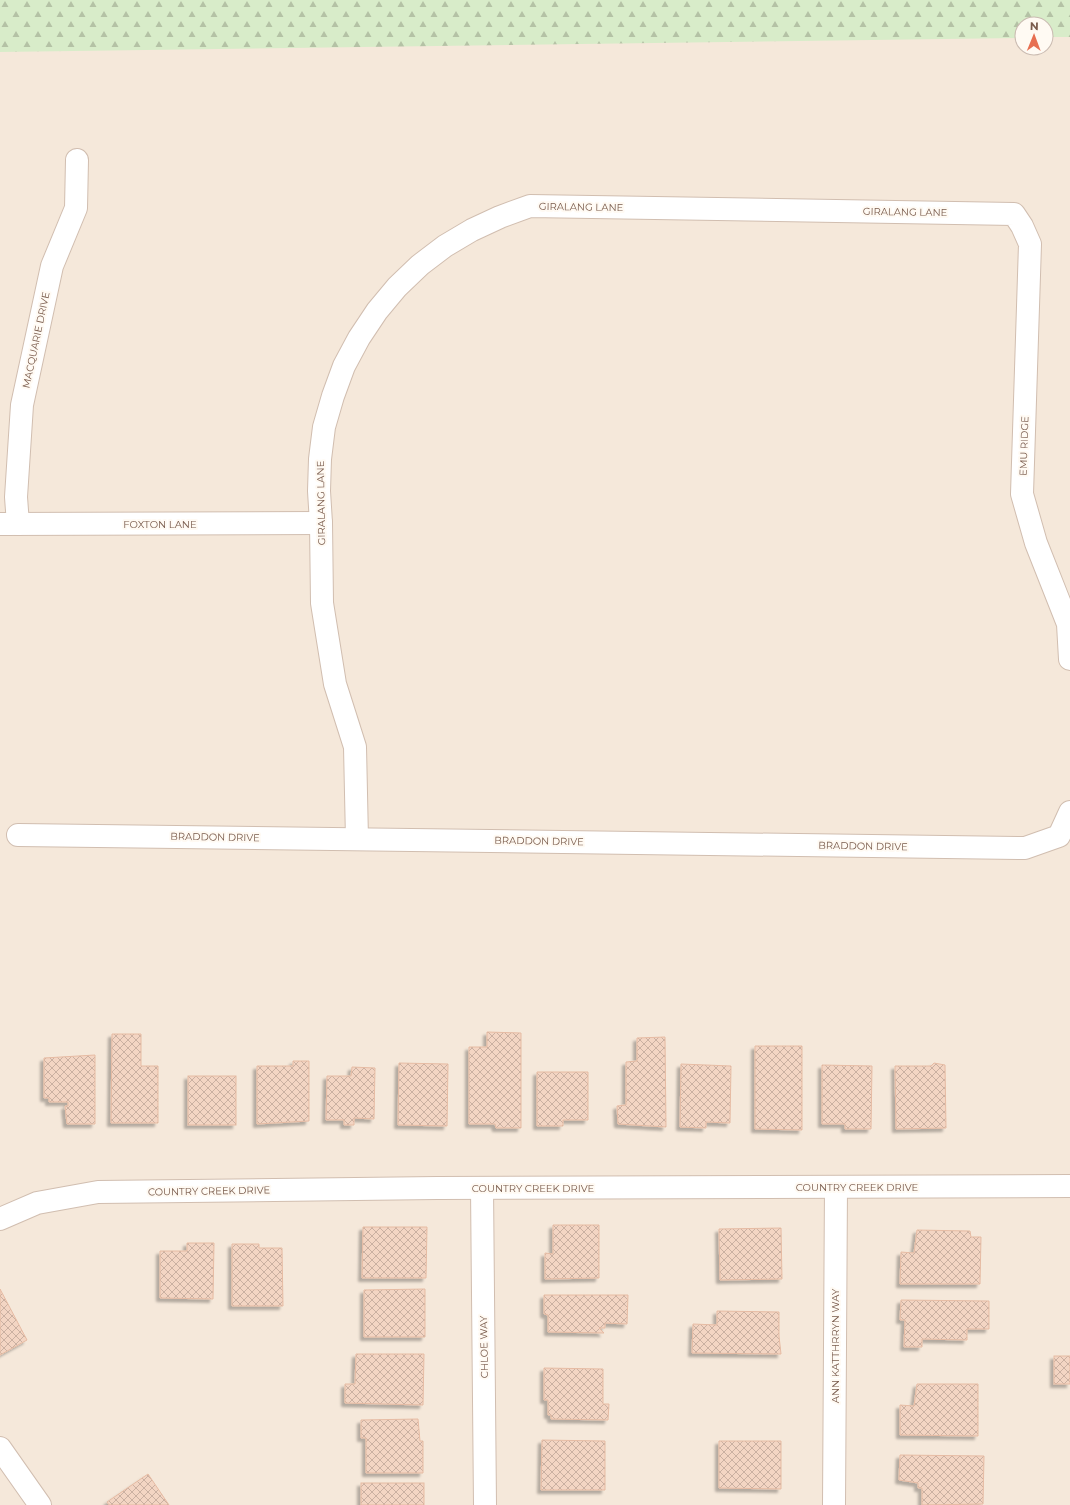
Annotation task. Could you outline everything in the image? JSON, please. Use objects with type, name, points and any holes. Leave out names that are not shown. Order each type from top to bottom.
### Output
[{"type":"street","name":"MACQUARIE DRIVE","points":[[9,524],[16,496],[22,405],[52,266],[76,208],[77,160]]},
{"type":"street","name":"GIRALANG LANE","points":[[357,839],[355,747],[335,684],[324,610],[319,491],[320,459],[324,427],[332,396],[344,366],[359,338],[377,310],[397,287],[420,265],[445,246],[472,230],[500,217],[530,206],[1014,214],[1022,226]]},
{"type":"street","name":"EMU RIDGE","points":[[1022,226],[1030,244],[1022,494],[1036,543],[1068,624],[1070,659]]},
{"type":"street","name":"FOXTON LANE","points":[[9,524],[321,523]]},
{"type":"street","name":"BRADDON DRIVE","points":[[18,835],[1026,848],[1058,836],[1070,812]]},
{"type":"street","name":"COUNTRY CREEK DRIVE","points":[[0,1219],[37,1203],[98,1192],[482,1188],[1070,1186]]},
{"type":"street","name":"ANN KATTHRRYN WAY","points":[[834,1505],[836,1187]]},
{"type":"street","name":"CHLOE WAY","points":[[482,1188],[486,1505]]},
{"type":"street","points":[[0,1448],[40,1505]]},
{"type":"shaded area","points":[[1014,36],[1014,56],[1054,56],[1054,36],[1070,36],[1070,1505],[0,1505],[0,42]]},
{"type":"green space","points":[[0,0],[1070,0],[1070,37],[1054,37],[1054,16],[1014,16],[1014,38],[0,52]]},
{"type":"building","points":[[487,1032],[521,1033],[521,1128],[496,1128],[495,1124],[469,1124],[469,1047],[487,1047]]},
{"type":"building","points":[[112,1034],[141,1034],[141,1066],[158,1066],[158,1123],[111,1123]]},
{"type":"building","points":[[665,1037],[666,1127],[618,1124],[617,1106],[626,1105],[626,1062],[637,1061],[637,1038]]},
{"type":"building","points":[[755,1046],[802,1046],[802,1130],[755,1129]]},
{"type":"building","points":[[95,1055],[95,1124],[67,1124],[65,1106],[68,1106],[68,1102],[49,1102],[49,1098],[44,1098],[44,1058]]},
{"type":"building","points":[[293,1061],[309,1061],[309,1121],[257,1124],[257,1066],[293,1066]]},
{"type":"building","points":[[399,1063],[448,1064],[447,1126],[398,1125]]},
{"type":"building","points":[[934,1063],[945,1065],[946,1128],[896,1129],[895,1066],[931,1066]]},
{"type":"building","points":[[681,1064],[731,1066],[730,1123],[706,1122],[706,1128],[680,1127]]},
{"type":"building","points":[[822,1065],[872,1066],[871,1129],[845,1129],[845,1124],[822,1124]]},
{"type":"building","points":[[352,1067],[375,1068],[374,1119],[354,1118],[354,1125],[344,1125],[344,1120],[326,1120],[327,1076],[351,1076]]},
{"type":"building","points":[[537,1072],[588,1072],[588,1120],[563,1120],[563,1126],[537,1126]]},
{"type":"building","points":[[188,1076],[236,1076],[236,1125],[188,1125]]},
{"type":"building","points":[[553,1225],[599,1225],[599,1278],[545,1279],[545,1253],[553,1254]]},
{"type":"building","points":[[363,1227],[427,1227],[426,1278],[362,1278]]},
{"type":"building","points":[[781,1228],[782,1279],[720,1280],[719,1229]]},
{"type":"building","points":[[917,1230],[970,1231],[971,1237],[981,1237],[980,1284],[900,1284],[901,1252],[914,1253]]},
{"type":"building","points":[[187,1243],[214,1243],[213,1299],[160,1298],[160,1251],[187,1251]]},
{"type":"building","points":[[232,1244],[259,1244],[259,1248],[282,1248],[283,1306],[232,1306]]},
{"type":"building","points":[[0,1289],[27,1340],[0,1355]]},
{"type":"building","points":[[425,1289],[425,1337],[364,1337],[364,1290]]},
{"type":"building","points":[[544,1295],[628,1295],[627,1324],[605,1323],[605,1328],[599,1328],[604,1333],[548,1332],[548,1315],[544,1314]]},
{"type":"building","points":[[901,1300],[989,1301],[989,1329],[967,1329],[967,1340],[922,1339],[922,1347],[904,1347],[905,1320],[900,1320]]},
{"type":"building","points":[[717,1311],[779,1312],[781,1354],[692,1353],[693,1324],[717,1325]]},
{"type":"building","points":[[356,1354],[424,1354],[423,1405],[345,1403],[345,1384],[355,1384]]},
{"type":"building","points":[[1054,1356],[1070,1356],[1070,1384],[1054,1384]]},
{"type":"building","points":[[544,1368],[603,1369],[603,1404],[609,1404],[608,1420],[551,1419],[551,1415],[548,1415],[548,1400],[544,1400]]},
{"type":"building","points":[[917,1384],[978,1384],[978,1436],[900,1435],[900,1405],[914,1406]]},
{"type":"building","points":[[418,1419],[420,1441],[423,1441],[423,1473],[366,1473],[366,1438],[361,1438],[361,1420]]},
{"type":"building","points":[[542,1440],[605,1441],[605,1490],[541,1490]]},
{"type":"building","points":[[719,1441],[781,1441],[781,1489],[719,1488]]},
{"type":"building","points":[[900,1455],[984,1456],[983,1504],[922,1505],[922,1488],[918,1488],[918,1483],[899,1480]]},
{"type":"building","points":[[148,1474],[169,1505],[109,1505],[107,1502]]},
{"type":"building","points":[[361,1483],[424,1483],[424,1505],[361,1505]]}]
